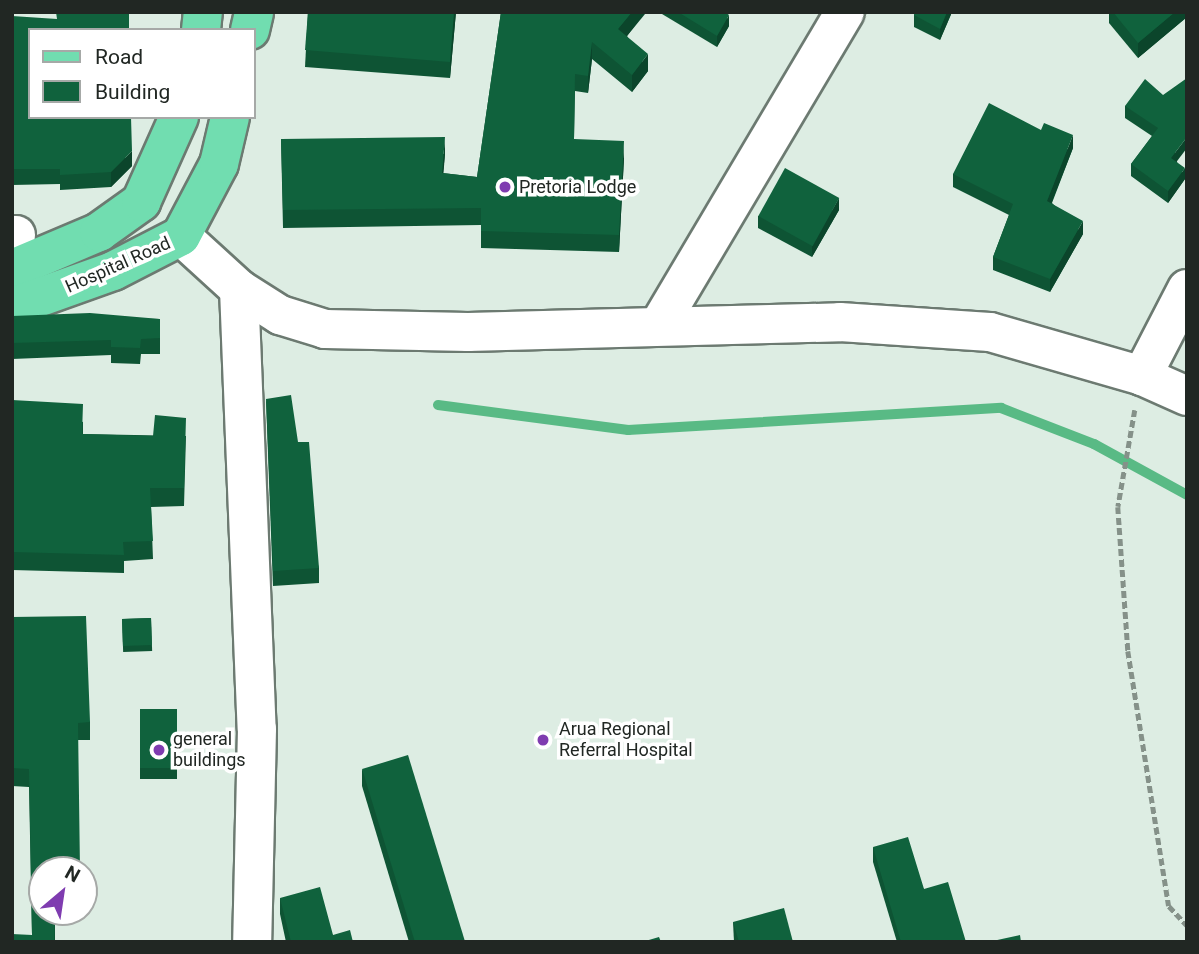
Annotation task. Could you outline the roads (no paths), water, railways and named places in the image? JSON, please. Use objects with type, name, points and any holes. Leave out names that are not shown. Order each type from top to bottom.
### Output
[{"type":"main road","points":[[14,247],[99,232],[141,202],[178,119]]},
{"type":"main road","name":"Hospital Road","points":[[12,307],[113,271],[181,236],[219,164],[230,119]]},
{"type":"street","points":[[659,325],[845,12]]},
{"type":"street","points":[[181,236],[239,289],[280,315],[325,329],[468,332],[839,322],[990,332],[1142,376],[1187,396]]},
{"type":"street","points":[[239,289],[257,729],[252,942]]},
{"type":"street","points":[[1142,376],[1187,289]]},
{"type":"waterway","points":[[438,405],[628,430],[1001,408],[1094,444],[1187,495]]},
{"type":"place","name":"Pretoria Lodge","points":[[505,187]]},
{"type":"place","name":"Arua Regional Referral Hospital","points":[[543,740]]},
{"type":"place","name":"general buildings","points":[[159,750]]}]
